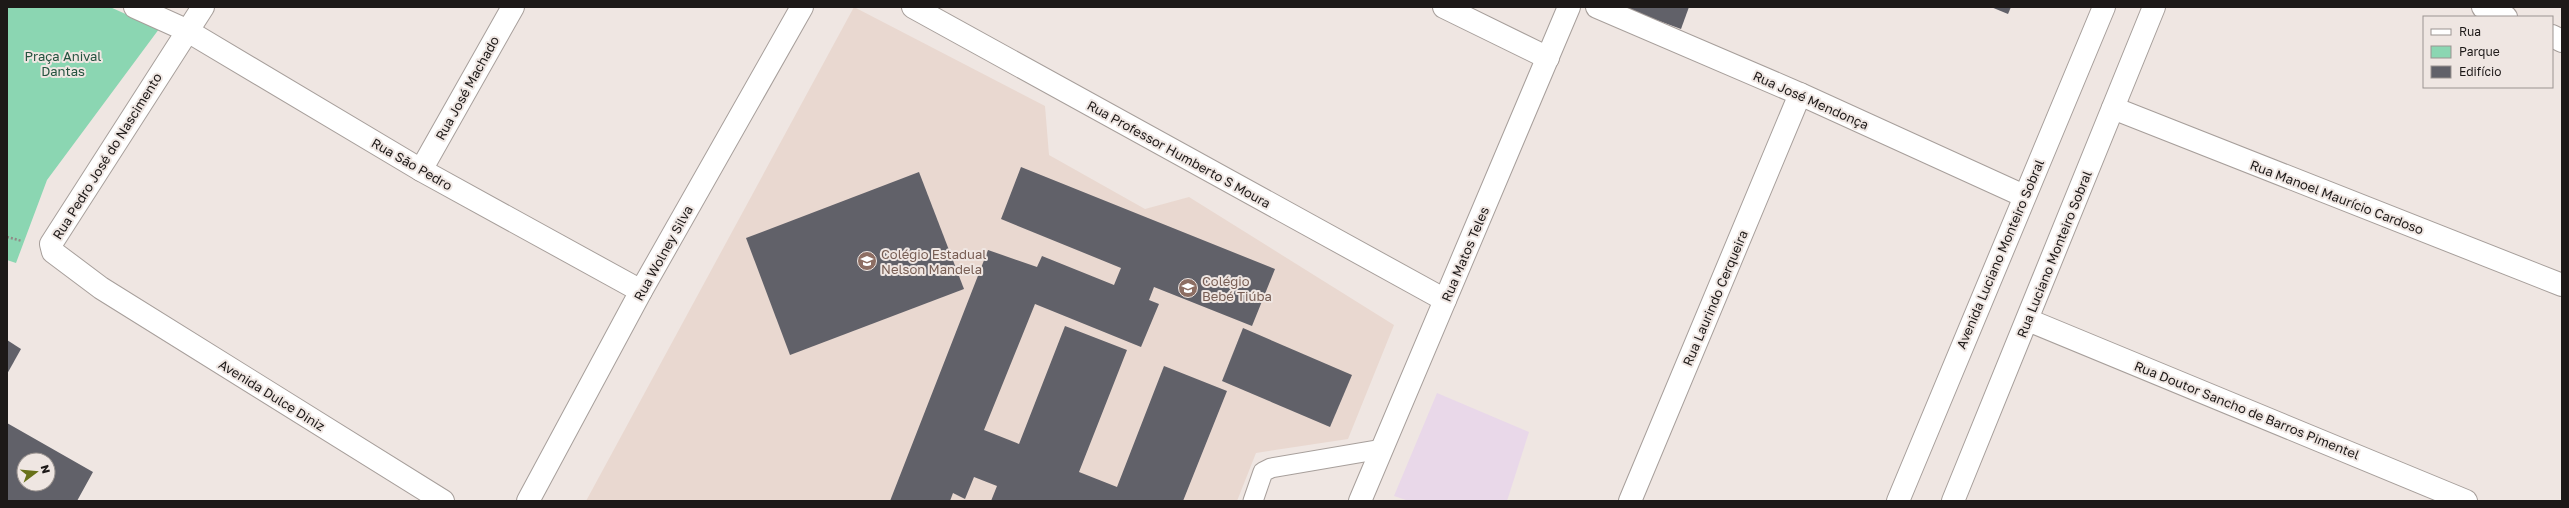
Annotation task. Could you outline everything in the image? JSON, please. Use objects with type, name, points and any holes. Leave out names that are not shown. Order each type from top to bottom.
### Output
[{"type":"street","points":[[135,7],[186,30]]},
{"type":"street","name":"Rua Pedro José do Nascimento","points":[[101,288],[53,252],[52,244],[186,30],[203,7]]},
{"type":"street","name":"Rua José Machado","points":[[421,170],[513,7]]},
{"type":"street","name":"Rua Wolney Silva","points":[[528,501],[641,291],[802,7]]},
{"type":"street","name":"Rua Professor Humberto S Moura","points":[[913,7],[1445,300]]},
{"type":"street","points":[[1444,7],[1548,58]]},
{"type":"street","name":"Rua Matos Teles","points":[[1365,500],[1382,449],[1569,7]]},
{"type":"street","name":"Rua José Mendonça","points":[[1597,7],[1800,94],[2024,196]]},
{"type":"street","name":"Avenida Luciano Monteiro Sobral","points":[[1898,501],[2104,7]]},
{"type":"street","name":"Rua Luciano Monteiro Sobral","points":[[1953,501],[2028,320],[2154,7]]},
{"type":"street","points":[[2483,7],[2504,16]]},
{"type":"street","name":"Rua São Pedro","points":[[186,30],[421,170],[641,291]]},
{"type":"street","points":[[2553,36],[2562,41]]},
{"type":"street","name":"Rua Laurindo Cerqueira","points":[[1630,501],[1800,94]]},
{"type":"street","name":"Rua Manoel Maurício Cardoso","points":[[2113,108],[2562,285]]},
{"type":"street","name":"Avenida Dulce Diniz","points":[[101,288],[443,501]]},
{"type":"street","name":"Rua Doutor Sancho de Barros Pimentel","points":[[2028,320],[2462,500]]},
{"type":"lane","points":[[1253,501],[1263,472],[1271,468],[1382,449]]},
{"type":"shaded area","name":"Colégio Estadual Nelson Mandela","points":[[854,7],[1045,106],[1049,155],[1145,209],[1189,197],[1394,325],[1348,439],[1256,453],[1237,501],[586,501]]},
{"type":"shaded area","points":[[1437,393],[1529,432],[1507,501],[1409,501],[1394,496]]},
{"type":"green space","name":"Praça Anival Dantas","points":[[7,7],[110,7],[159,29],[47,180],[16,263],[7,260]]},
{"type":"building","points":[[1621,7],[1689,7],[1681,29]]},
{"type":"building","points":[[1991,7],[2011,7],[2008,14]]},
{"type":"building","points":[[1021,167],[1275,269],[1252,326],[1154,287],[1149,300],[1159,304],[1141,347],[1035,304],[984,430],[1019,444],[1065,326],[1127,350],[1079,472],[1117,487],[1164,366],[1227,391],[1183,501],[991,501],[997,486],[974,477],[965,499],[953,493],[950,501],[890,501],[988,250],[1037,267],[1042,256],[1114,285],[1121,268],[1001,219]]},
{"type":"building","points":[[919,172],[964,289],[790,355],[746,238]]},
{"type":"building","points":[[1243,328],[1352,375],[1330,427],[1222,381]]},
{"type":"building","points":[[7,340],[21,349],[7,374]]},
{"type":"building","points":[[7,423],[93,472],[77,501],[7,501]]},
{"type":"place","name":"Colégio Estadual Nelson Mandela","points":[[867,261]]},
{"type":"place","name":"Colégio Bebé Tiúba","points":[[1188,288]]}]
